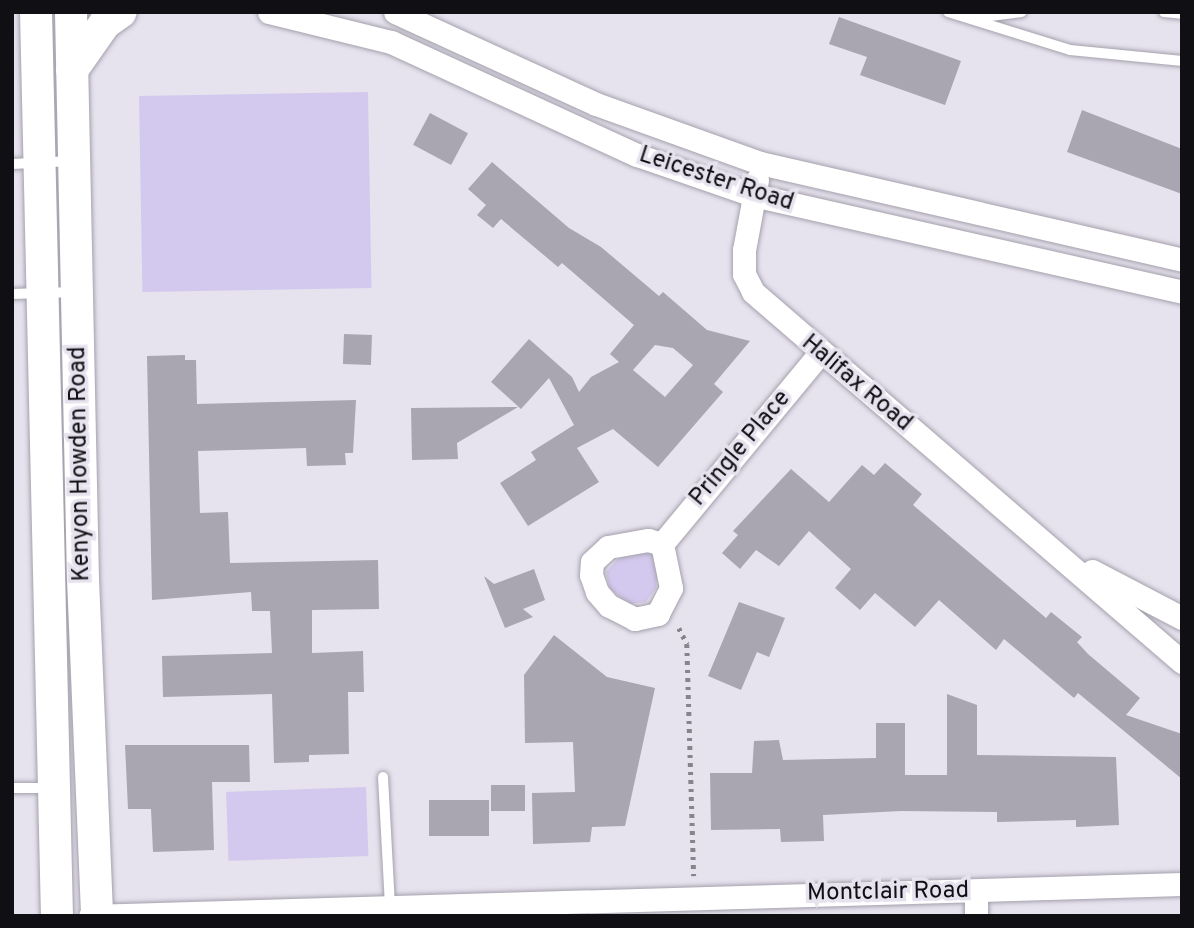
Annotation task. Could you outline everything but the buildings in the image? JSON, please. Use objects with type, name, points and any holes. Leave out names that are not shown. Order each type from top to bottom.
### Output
[{"type":"street","name":"Kenyon Howden Road","points":[[36,12],[26,163],[27,294],[45,394],[57,916]]},
{"type":"street","name":"Kenyon Howden Road","points":[[71,12],[83,579],[97,916]]},
{"type":"street","points":[[72,70],[105,23],[121,12]]},
{"type":"street","name":"Leicester Road","points":[[269,12],[391,42],[637,155],[753,195],[1182,292]]},
{"type":"street","name":"Leicester Road","points":[[395,12],[596,104],[760,163],[1182,260]]},
{"type":"street","name":"Halifax Road","points":[[760,163],[753,195],[744,274],[768,310],[1064,558],[1182,662]]},
{"type":"street","name":"Pringle Place","points":[[662,544],[820,353]]},
{"type":"street","points":[[45,394],[80,393]]},
{"type":"street","points":[[648,540],[662,544],[670,575],[667,603],[658,614],[635,619],[609,606],[591,575],[592,562],[608,547],[648,540]]},
{"type":"street","name":"Halifax Road","points":[[1064,558],[1182,618]]},
{"type":"street","points":[[49,578],[83,579]]},
{"type":"street","name":"Montclair Road","points":[[90,916],[279,913],[390,906],[1182,884]]},
{"type":"street","points":[[976,891],[976,916]]},
{"type":"lane","points":[[947,12],[1070,50],[1182,61]]},
{"type":"lane","points":[[973,19],[1022,12]]},
{"type":"lane","points":[[1164,12],[1182,14]]},
{"type":"lane","points":[[26,163],[75,160]]},
{"type":"lane","points":[[27,294],[77,292]]},
{"type":"lane","points":[[383,777],[390,906]]},
{"type":"lane","points":[[12,788],[54,788]]},
{"type":"path","points":[[667,603],[687,645],[695,898]]},
{"type":"shaded area","points":[[368,92],[371,288],[142,292],[139,96]]},
{"type":"shaded area","points":[[650,549],[659,562],[656,588],[646,602],[629,604],[610,589],[606,572],[618,559]]},
{"type":"shaded area","points":[[366,787],[368,856],[228,861],[226,792]]}]
